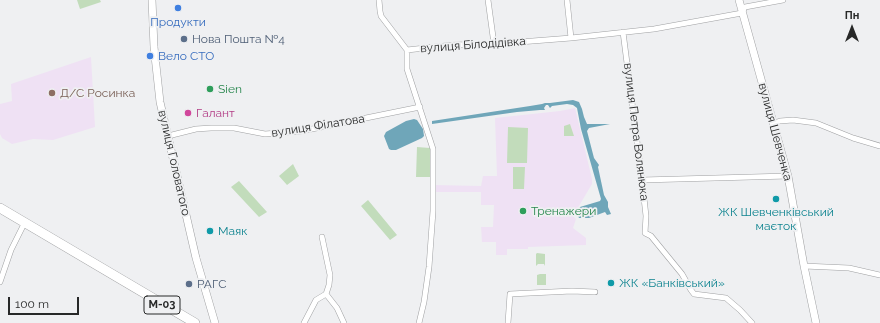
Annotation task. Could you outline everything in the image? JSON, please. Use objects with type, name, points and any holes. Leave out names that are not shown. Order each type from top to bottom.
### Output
[{"type":"highway","name":"М-03","points":[[0,208],[195,323]]},
{"type":"main road","name":"вулиця Головатого","points":[[152,0],[154,47],[160,102],[196,258],[215,323]]},
{"type":"main road","name":"вулиця Шевченка","points":[[739,0],[788,176],[816,323]]},
{"type":"street","points":[[379,0],[381,16],[407,50]]},
{"type":"street","points":[[488,0],[494,44]]},
{"type":"street","points":[[567,0],[570,38]]},
{"type":"street","name":"вулиця Білодідівка","points":[[419,323],[424,302],[428,273],[433,211],[433,149],[407,69],[407,50],[452,45],[494,44],[570,38],[654,28],[742,12],[745,7],[783,0]]},
{"type":"street","name":"вулиця Петра Волянюка","points":[[623,32],[646,216],[645,233],[651,236],[682,274],[694,294],[726,298],[752,323]]},
{"type":"street","name":"вулиця Філатова","points":[[168,136],[196,129],[211,128],[234,128],[265,134],[302,131],[420,107]]},
{"type":"street","points":[[774,123],[793,120],[816,123],[853,138],[880,146]]},
{"type":"street","points":[[642,180],[788,176]]},
{"type":"street","points":[[0,282],[16,240],[25,222]]},
{"type":"street","points":[[304,323],[316,300],[326,294],[329,286],[330,275],[322,237]]},
{"type":"street","points":[[804,266],[849,268],[880,275]]},
{"type":"street","points":[[508,323],[510,294],[572,291],[595,292]]},
{"type":"street","points":[[326,294],[337,308],[344,323]]},
{"type":"shaded area","name":"Д/С Росинка","points":[[91,57],[95,127],[53,140],[33,139],[12,144],[2,138],[0,134],[0,104],[12,101],[11,84]]},
{"type":"shaded area","points":[[575,108],[592,184],[573,216],[576,219],[573,228],[586,238],[586,245],[507,249],[507,255],[496,255],[496,242],[482,242],[481,227],[493,227],[494,205],[481,205],[481,192],[433,192],[433,185],[481,186],[483,176],[497,176],[495,118]]},
{"type":"green space","points":[[77,0],[100,0],[101,2],[80,9]]},
{"type":"green space","points":[[570,124],[574,136],[564,136],[564,126]]},
{"type":"green space","points":[[508,127],[528,128],[527,163],[507,163]]},
{"type":"green space","points":[[417,147],[430,148],[430,177],[416,177]]},
{"type":"green space","points":[[293,164],[299,176],[287,185],[279,176]]},
{"type":"green space","points":[[513,167],[525,167],[524,189],[513,189]]},
{"type":"green space","points":[[239,181],[267,212],[259,217],[231,187]]},
{"type":"green space","points":[[368,200],[397,235],[390,240],[361,206]]},
{"type":"green space","points":[[537,253],[545,254],[545,266],[544,264],[538,264],[536,266]]},
{"type":"green space","points":[[546,274],[546,285],[537,285],[537,275]]},
{"type":"water","points":[[573,100],[579,102],[587,124],[610,124],[589,128],[587,131],[594,158],[599,165],[598,167],[604,195],[608,202],[608,207],[611,214],[607,215],[605,212],[589,218],[579,218],[577,214],[580,207],[600,201],[601,199],[581,129],[577,108],[573,105],[567,104],[552,106],[550,108],[546,105],[544,108],[545,110],[517,112],[432,124],[432,121]]},
{"type":"water","points":[[414,119],[417,120],[423,129],[424,136],[396,150],[389,149],[384,136],[386,132],[406,121]]},
{"type":"place","name":"Продукти","points":[[178,8]]},
{"type":"place","name":"Нова Пошта №4","points":[[184,39]]},
{"type":"place","name":"Вело СТО","points":[[150,56]]},
{"type":"place","name":"Sien","points":[[210,89]]},
{"type":"place","name":"Д/С Росинка","points":[[52,93]]},
{"type":"place","name":"Галант","points":[[188,113]]},
{"type":"place","name":"ЖК Шевченківський маєток","points":[[776,199]]},
{"type":"place","name":"Тренажери","points":[[523,211]]},
{"type":"place","name":"Маяк","points":[[210,231]]},
{"type":"place","name":"ЖК «Банківський»","points":[[611,283]]},
{"type":"place","name":"РАГС","points":[[189,284]]}]
